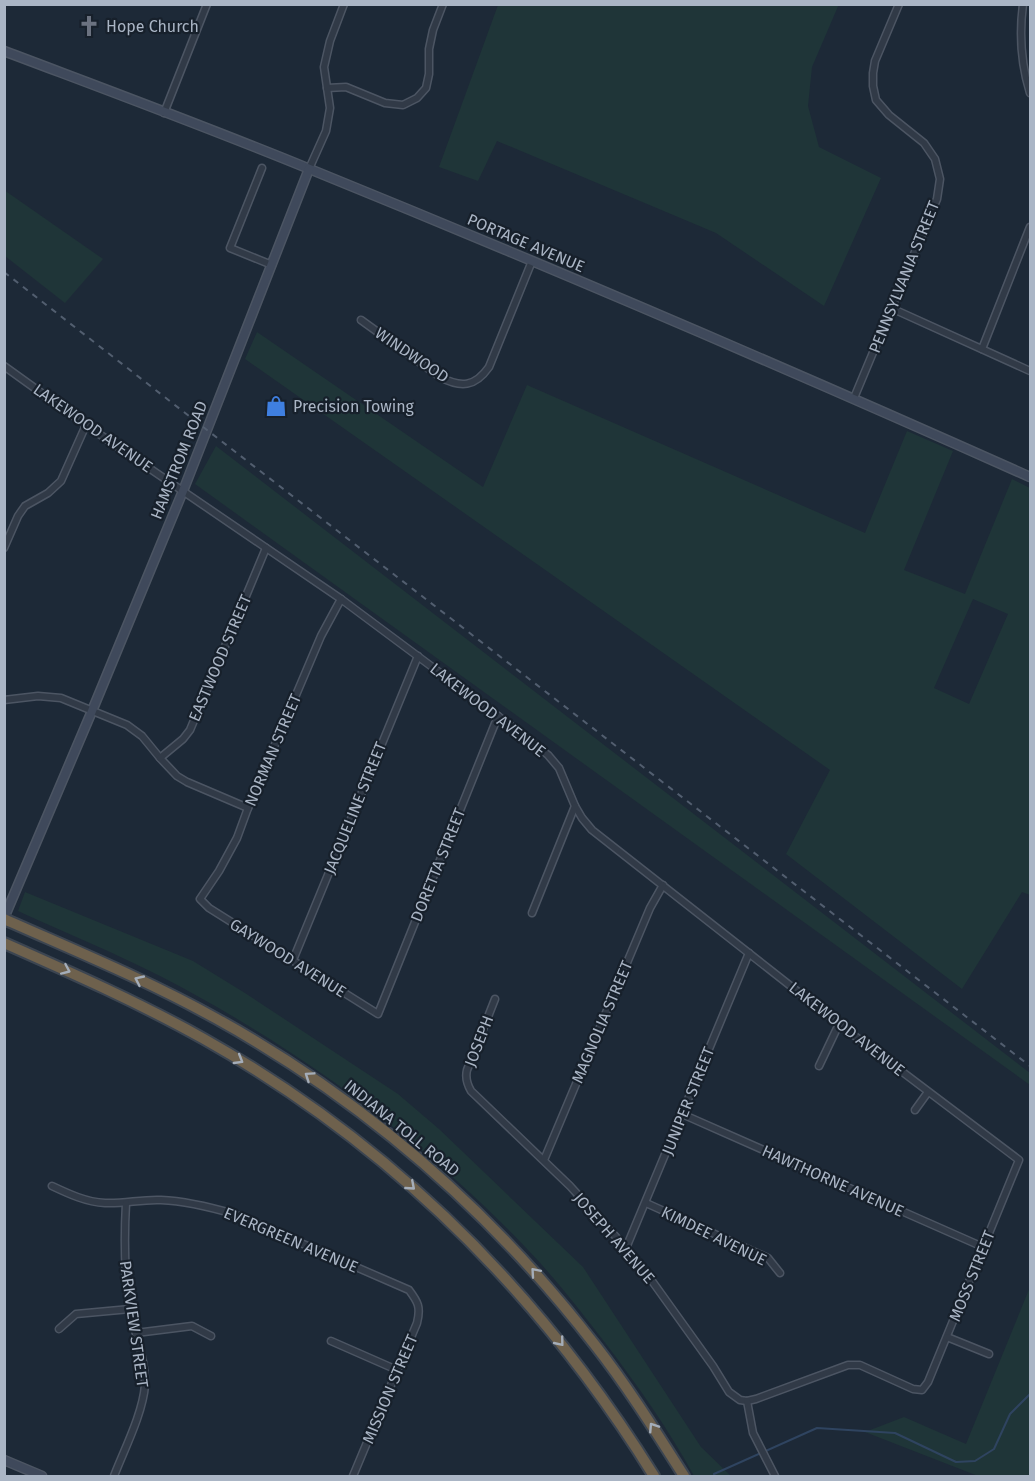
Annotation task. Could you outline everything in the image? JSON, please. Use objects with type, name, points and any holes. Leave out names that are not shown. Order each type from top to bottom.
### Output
[{"type":"highway","name":"INDIANA TOLL ROAD","points":[[4,918],[217,1019],[340,1096],[421,1160],[491,1226],[562,1303],[621,1380],[684,1476]]},
{"type":"highway","points":[[8,945],[112,991],[205,1039],[291,1092],[366,1148],[442,1214],[513,1286],[584,1373],[654,1476]]},
{"type":"street","points":[[165,113],[207,4]]},
{"type":"street","name":"HAMSTROM ROAD","points":[[4,918],[183,491],[326,131],[330,108],[324,67],[330,41],[344,4]]},
{"type":"street","points":[[327,88],[346,87],[386,103],[403,105],[417,98],[426,88],[433,30],[443,4]]},
{"type":"street","name":"PENNSYLVANIA STREET","points":[[854,398],[937,199],[940,179],[935,159],[924,142],[889,115],[876,100],[873,86],[875,61],[899,4]]},
{"type":"street","points":[[1023,4],[1020,22],[1021,44],[1030,93]]},
{"type":"street","name":"PORTAGE AVENUE","points":[[4,51],[309,169],[532,261],[854,398],[1030,477]]},
{"type":"street","points":[[262,168],[230,248],[272,265]]},
{"type":"street","points":[[982,349],[1026,249],[1030,227]]},
{"type":"street","name":"WINDWOOD","points":[[360,320],[440,377],[452,383],[474,382],[483,376],[489,367],[532,261]]},
{"type":"street","points":[[891,308],[1030,371]]},
{"type":"street","name":"LAKEWOOD AVENUE","points":[[4,366],[86,425],[341,599],[548,755],[559,768],[575,806],[592,830],[839,1024],[1019,1160]]},
{"type":"street","points":[[4,548],[25,506],[48,493],[61,481],[86,425]]},
{"type":"street","name":"EASTWOOD STREET","points":[[160,758],[183,740],[189,730],[266,548]]},
{"type":"street","name":"NORMAN STREET","points":[[200,899],[237,838],[321,636],[341,599]]},
{"type":"street","name":"JACQUELINE STREET","points":[[293,960],[418,656]]},
{"type":"street","points":[[4,700],[38,696],[62,698],[135,730],[177,776],[248,808]]},
{"type":"street","name":"DORETTA STREET","points":[[378,1014],[498,716]]},
{"type":"street","points":[[532,913],[575,806]]},
{"type":"street","name":"MAGNOLIA STREET","points":[[544,1160],[650,908],[663,885]]},
{"type":"street","name":"GAYWOOD AVENUE","points":[[200,899],[209,908],[378,1014]]},
{"type":"street","name":"JUNIPER STREET","points":[[626,1248],[749,953]]},
{"type":"street","name":"JOSEPH","points":[[467,1084],[467,1070],[495,999]]},
{"type":"street","points":[[819,1066],[839,1024]]},
{"type":"street","name":"JOSEPH AVENUE","points":[[467,1084],[471,1091],[570,1186],[626,1248],[713,1366],[729,1392],[740,1400],[747,1401]]},
{"type":"street","points":[[915,1110],[928,1092]]},
{"type":"street","name":"HAWTHORNE AVENUE","points":[[682,1114],[983,1247]]},
{"type":"street","name":"MOSS STREET","points":[[747,1401],[854,1364],[861,1365],[913,1389],[922,1390],[928,1383],[1019,1160]]},
{"type":"street","name":"EVERGREEN AVENUE","points":[[52,1186],[85,1200],[106,1203],[159,1200],[208,1207],[234,1214],[409,1290],[417,1300]]},
{"type":"street","name":"PARKVIEW STREET","points":[[114,1476],[142,1402],[145,1383],[130,1309],[124,1252],[126,1203]]},
{"type":"street","name":"KIMDEE AVENUE","points":[[646,1203],[768,1258],[780,1273]]},
{"type":"street","name":"MISSION STREET","points":[[353,1476],[417,1323],[420,1312],[417,1300]]},
{"type":"street","points":[[59,1329],[76,1314],[130,1309]]},
{"type":"street","points":[[136,1333],[192,1326],[211,1336]]},
{"type":"street","points":[[947,1336],[989,1354]]},
{"type":"street","points":[[331,1341],[397,1370]]},
{"type":"street","points":[[747,1401],[753,1433],[775,1476]]},
{"type":"street","points":[[4,1460],[42,1476]]},
{"type":"green space","points":[[839,4],[812,67],[808,106],[819,147],[881,178],[824,306],[716,233],[497,141],[478,181],[439,167],[498,5]]},
{"type":"green space","points":[[4,190],[103,259],[65,303],[5,256]]},
{"type":"green space","points":[[257,332],[483,487],[527,385],[865,533],[907,431],[953,451],[904,570],[965,594],[1012,479],[1030,488],[1030,895],[1022,892],[962,989],[786,854],[830,770],[245,359]],"holes":[[[973,599],[1008,614],[969,704],[934,688]]]},
{"type":"green space","points":[[216,446],[1030,1073],[1030,1085],[195,484]]},
{"type":"green space","points":[[25,892],[193,961],[398,1094],[439,1129],[583,1267],[701,1447],[731,1476],[694,1476],[664,1425],[587,1320],[528,1250],[446,1170],[357,1098],[262,1034],[162,977],[18,911]]},
{"type":"green space","points":[[1030,1287],[1030,1476],[978,1476],[865,1432],[904,1417],[966,1444]]},
{"type":"waterway","points":[[714,1474],[817,1428],[895,1433],[956,1462],[975,1461],[994,1449],[1010,1414],[1030,1394]]},
{"type":"railway","points":[[4,272],[1030,1066]]},
{"type":"place","name":"Hope Church","points":[[89,26]]},
{"type":"place","name":"Precision Towing","points":[[276,406]]}]
